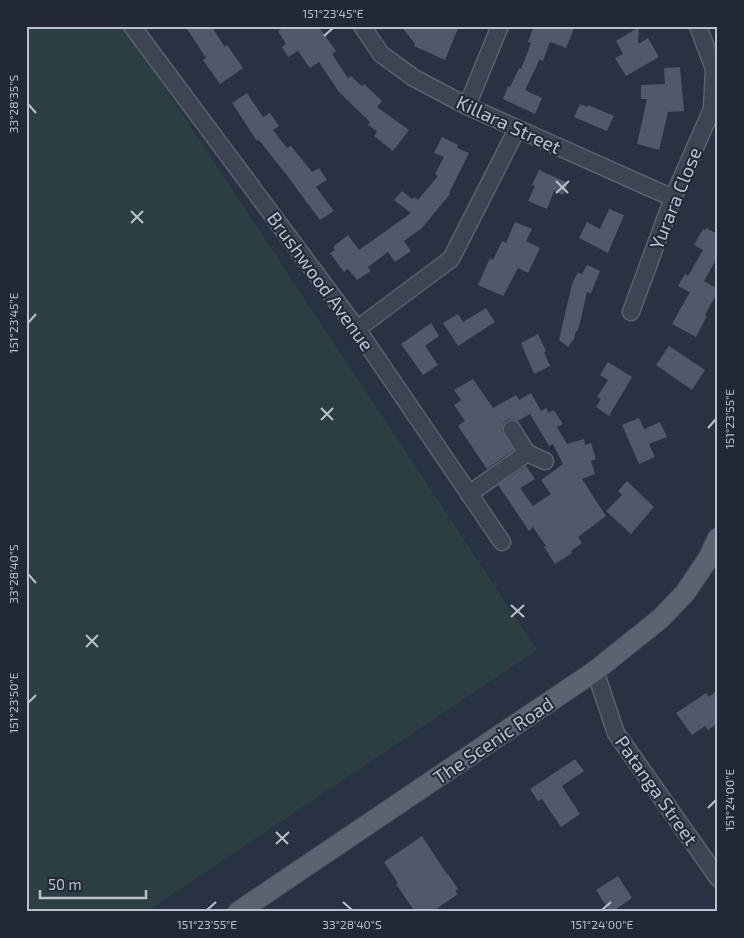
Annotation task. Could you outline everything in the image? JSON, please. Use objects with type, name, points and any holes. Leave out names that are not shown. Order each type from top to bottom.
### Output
[{"type":"main road","name":"The Scenic Road","points":[[238,912],[595,671],[660,619],[685,593],[708,558],[718,538]]},
{"type":"street","name":"Brushwood Avenue","points":[[132,26],[357,329],[502,542]]},
{"type":"street","name":"Killara Street","points":[[362,26],[381,54],[414,78],[467,106],[672,198]]},
{"type":"street","points":[[467,106],[500,26]]},
{"type":"street","name":"Yurara Close","points":[[631,312],[672,198],[712,109],[714,69],[698,26]]},
{"type":"street","points":[[357,329],[451,259],[518,129]]},
{"type":"street","points":[[512,429],[527,453],[545,461]]},
{"type":"street","points":[[469,494],[527,453]]},
{"type":"street","name":"Patanga Street","points":[[595,671],[616,733],[718,878]]},
{"type":"green space","points":[[26,26],[124,26],[537,650],[146,912],[26,912]]},
{"type":"building","points":[[185,26],[211,26],[225,47],[227,45],[243,68],[220,84],[203,60],[206,58]]},
{"type":"building","points":[[286,26],[318,26],[336,51],[332,54],[348,78],[351,76],[362,86],[364,84],[382,101],[377,107],[409,130],[393,151],[374,136],[377,131],[368,125],[370,122],[339,92],[319,62],[310,68],[298,51],[288,57],[282,47],[286,44],[278,31]]},
{"type":"building","points":[[401,26],[459,26],[445,60],[414,46],[415,44]]},
{"type":"building","points":[[534,26],[575,26],[566,48],[550,42],[543,61],[540,59],[525,90],[542,98],[535,114],[503,99],[508,86],[510,87],[519,68],[521,69],[531,43],[528,42]]},
{"type":"building","points":[[639,27],[638,44],[648,38],[659,57],[626,76],[615,58],[623,54],[616,41]]},
{"type":"building","points":[[680,67],[684,111],[668,112],[659,150],[637,144],[647,99],[641,99],[641,85],[665,84],[664,68]]},
{"type":"building","points":[[247,93],[263,117],[270,113],[279,126],[273,130],[287,148],[291,146],[312,172],[319,168],[327,180],[316,187],[334,211],[320,220],[259,140],[257,141],[232,103]]},
{"type":"building","points":[[580,104],[587,107],[588,105],[614,116],[607,131],[574,117]]},
{"type":"building","points":[[442,137],[458,145],[457,148],[469,153],[450,194],[422,228],[404,241],[411,251],[395,262],[388,252],[368,267],[371,271],[357,280],[348,269],[344,272],[330,253],[335,250],[333,247],[348,235],[359,250],[411,213],[394,200],[402,191],[412,199],[415,197],[418,200],[438,176],[435,174],[444,157],[434,153]]},
{"type":"building","points":[[539,170],[568,183],[563,195],[554,191],[547,209],[528,201],[535,186],[532,185]]},
{"type":"building","points":[[609,209],[624,215],[608,253],[579,238],[587,222],[600,229]]},
{"type":"building","points":[[515,222],[532,229],[526,241],[540,248],[528,273],[518,268],[503,296],[478,285],[490,258],[493,260],[502,241],[506,243]]},
{"type":"building","points":[[706,228],[718,234],[718,256],[704,281],[718,289],[718,291],[696,337],[672,324],[690,292],[678,286],[685,274],[688,276],[703,250],[694,245],[703,229],[705,230]]},
{"type":"building","points":[[587,265],[600,271],[591,293],[587,292],[578,331],[576,331],[574,339],[568,347],[559,340],[572,284],[578,272],[582,274]]},
{"type":"building","points":[[486,308],[495,322],[458,346],[443,323],[458,314],[463,322]]},
{"type":"building","points":[[431,323],[439,336],[425,346],[438,365],[423,375],[401,344]]},
{"type":"building","points":[[538,334],[546,351],[544,352],[550,366],[534,374],[521,343]]},
{"type":"building","points":[[669,346],[705,370],[692,390],[656,365]]},
{"type":"building","points":[[608,362],[632,377],[609,416],[596,407],[601,399],[597,397],[608,380],[600,375]]},
{"type":"building","points":[[473,379],[493,408],[516,395],[519,400],[531,393],[541,411],[546,408],[549,413],[554,410],[563,424],[557,427],[567,444],[584,439],[585,445],[591,443],[596,459],[591,461],[595,474],[582,479],[606,516],[578,537],[582,543],[571,551],[572,553],[555,564],[533,527],[529,531],[498,485],[526,466],[535,479],[520,488],[533,506],[551,494],[541,480],[563,464],[553,444],[549,446],[530,414],[518,421],[511,419],[503,424],[502,430],[514,450],[487,469],[458,426],[465,421],[454,405],[461,400],[454,390]]},
{"type":"building","points":[[639,418],[644,429],[660,422],[667,437],[649,444],[655,457],[639,464],[622,425]]},
{"type":"building","points":[[627,481],[654,507],[631,534],[606,511],[622,495],[618,491]]},
{"type":"building","points":[[718,690],[718,723],[708,730],[705,726],[692,735],[676,713],[706,693],[709,697]]},
{"type":"building","points":[[575,759],[584,771],[562,786],[580,814],[561,827],[542,799],[538,801],[530,789]]},
{"type":"building","points":[[422,836],[458,889],[455,891],[458,894],[432,912],[415,912],[384,862]]},
{"type":"building","points":[[618,876],[632,898],[610,912],[596,890]]}]
